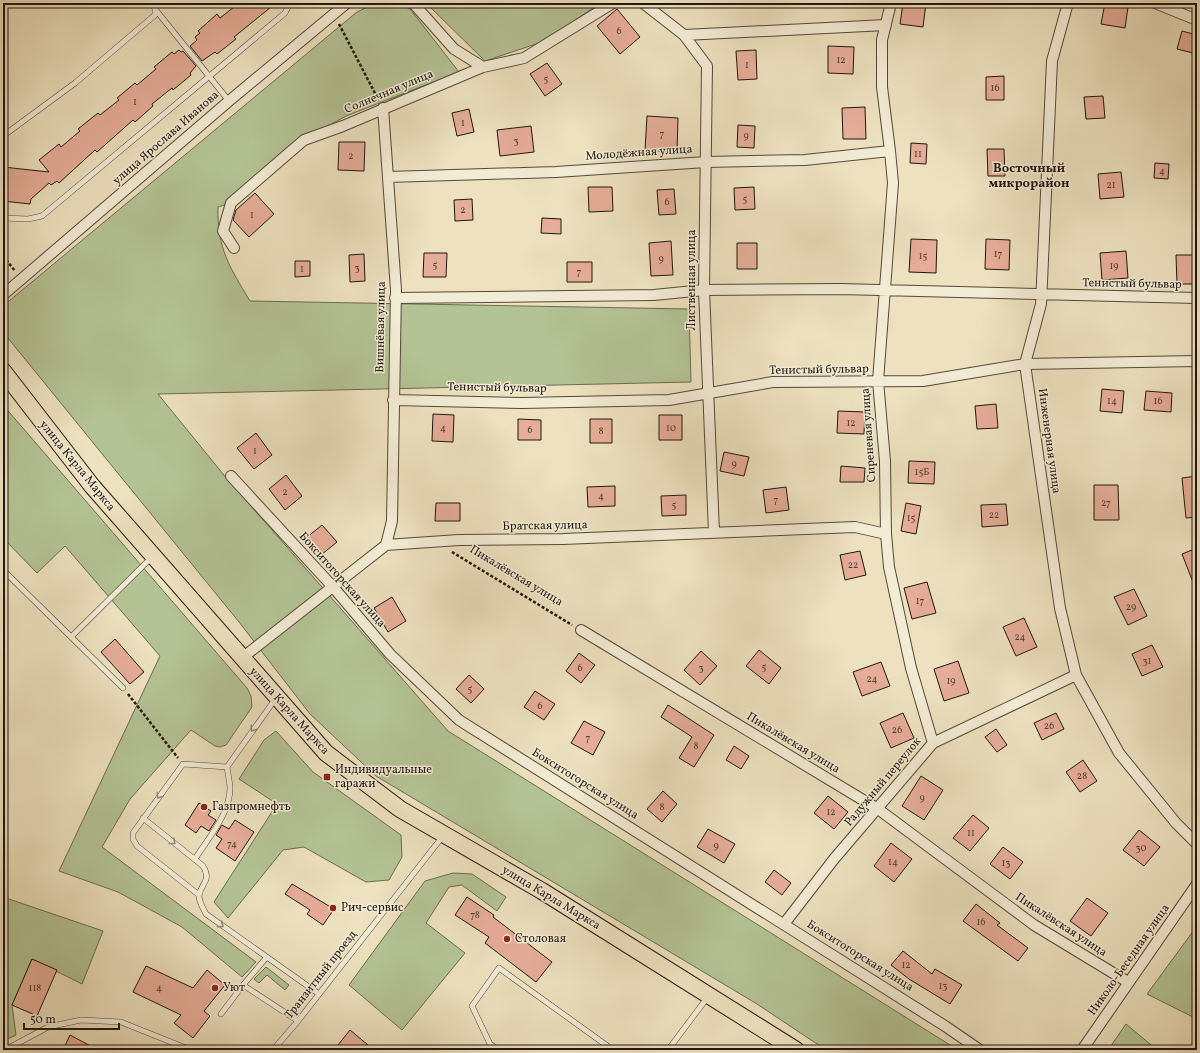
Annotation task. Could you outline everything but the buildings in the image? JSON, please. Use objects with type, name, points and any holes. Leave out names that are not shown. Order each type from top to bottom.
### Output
[{"type":"main road","name":"улица Карла Маркса","points":[[3,371],[92,486],[276,698],[326,753],[400,809],[443,836],[542,891],[796,1050]]},
{"type":"street","name":"улица Ярослава Иванова","points":[[3,295],[347,3]]},
{"type":"street","points":[[413,3],[454,49],[483,67]]},
{"type":"street","name":"Солнечная улица","points":[[234,248],[223,231],[231,203],[304,140],[343,126],[483,67],[524,58],[613,3]]},
{"type":"street","name":"Лиственная улица","points":[[643,3],[684,35],[707,66],[704,290],[714,532]]},
{"type":"street","name":"Сиреневая улица","points":[[892,3],[882,40],[882,87],[893,183],[878,381],[885,462],[886,534],[889,567],[911,668],[933,743]]},
{"type":"street","name":"Инженерная улица","points":[[1068,3],[1052,61],[1042,295],[1025,364],[1060,608],[1076,675],[1119,753],[1176,823],[1197,844]]},
{"type":"street","points":[[1154,3],[1197,20]]},
{"type":"street","points":[[684,35],[886,25]]},
{"type":"street","name":"Вишнёвая улица","points":[[383,108],[395,298],[392,521],[386,545]]},
{"type":"street","name":"Молодёжная улица","points":[[388,178],[556,172],[706,162],[805,160],[890,151]]},
{"type":"street","name":"Тенистый бульвар","points":[[395,298],[654,295],[704,290],[840,289],[1197,298]]},
{"type":"street","name":"Тенистый бульвар","points":[[393,400],[522,402],[669,400],[773,382],[923,381],[1025,364],[1197,361]]},
{"type":"street","name":"Бокситогорская улица","points":[[231,476],[333,587],[390,654],[460,720],[945,1026],[980,1050]]},
{"type":"street","name":"Братская улица","points":[[386,545],[459,540],[563,539],[855,527],[886,534]]},
{"type":"street","points":[[242,658],[386,545]]},
{"type":"street","name":"Пикалёвская улица","points":[[581,630],[878,809],[1034,925],[1128,982]]},
{"type":"street","name":"Радужный переулок","points":[[784,924],[834,859],[933,743],[1076,675]]},
{"type":"street","name":"Николо-Беседная улица","points":[[1082,1050],[1197,884]]},
{"type":"lane","points":[[152,3],[155,9],[230,101]]},
{"type":"lane","points":[[3,218],[28,219],[42,216],[286,13],[290,3]]},
{"type":"lane","points":[[3,136],[74,83],[155,15],[155,9]]},
{"type":"lane","points":[[71,637],[152,556]]},
{"type":"lane","points":[[3,570],[123,688]]},
{"type":"lane","points":[[195,859],[226,807],[230,787],[226,767],[276,698]]},
{"type":"lane","points":[[199,895],[137,846],[133,839],[133,833],[182,764],[226,767]]},
{"type":"lane","points":[[143,818],[203,866],[207,873],[207,880],[199,895],[201,905],[206,914],[318,994]]},
{"type":"lane","name":"Транзитный проезд","points":[[273,1050],[298,1021],[443,836]]},
{"type":"lane","points":[[221,1014],[266,958]]},
{"type":"lane","points":[[498,1050],[490,1044],[472,1006],[499,968],[612,1050]]},
{"type":"lane","points":[[243,985],[298,1021]]},
{"type":"lane","points":[[668,1050],[709,996]]},
{"type":"lane","points":[[5,1050],[48,1027],[81,1020],[121,1022],[191,1050]]},
{"type":"path","points":[[334,13],[383,108]]},
{"type":"path","points":[[3,256],[21,280]]},
{"type":"path","name":"Пикалёвская улица","points":[[434,542],[581,630]]},
{"type":"path","points":[[123,688],[161,734],[182,764]]},
{"type":"green space","points":[[397,3],[410,9],[459,72],[346,116],[294,145],[231,203],[218,207],[218,221],[222,246],[230,267],[250,301],[689,309],[691,382],[158,394],[223,474],[448,731],[958,1050],[826,1050],[757,1004],[376,776],[310,714],[239,622],[3,332],[3,306],[357,12],[374,4]]},
{"type":"green space","points":[[426,3],[601,3],[542,42],[485,61]]},
{"type":"green space","points":[[3,405],[247,688],[251,696],[252,707],[226,745],[220,747],[215,746],[191,730],[130,799],[102,847],[256,962],[242,977],[182,927],[118,892],[59,871],[160,656],[65,546],[37,573],[3,538]]},
{"type":"green space","points":[[276,731],[313,772],[401,835],[402,857],[389,880],[366,882],[304,847],[283,850],[228,918],[214,902],[277,804],[239,779],[264,740]]},
{"type":"green space","points":[[453,873],[472,874],[506,897],[497,911],[462,885],[449,887],[426,923],[465,953],[402,1030],[349,985],[425,881]]},
{"type":"green space","points":[[3,897],[103,931],[82,984],[32,959],[12,1005],[16,1035],[3,1041]]},
{"type":"green space","points":[[1197,926],[1197,1019],[1147,994]]},
{"type":"green space","points":[[266,967],[289,985],[285,990],[267,975],[259,983],[254,979]]},
{"type":"green space","points":[[1126,1024],[1157,1050],[1108,1050]]},
{"type":"place","name":"Индивидуальные гаражи","points":[[327,777]]},
{"type":"place","name":"Газпромнефть","points":[[204,807]]},
{"type":"place","name":"Рич-сервис","points":[[333,908]]},
{"type":"place","name":"Столовая","points":[[507,939]]},
{"type":"place","name":"Уют","points":[[215,988]]},
{"type":"district","name":"Восточный микрорайон","points":[[1029,176]]}]
